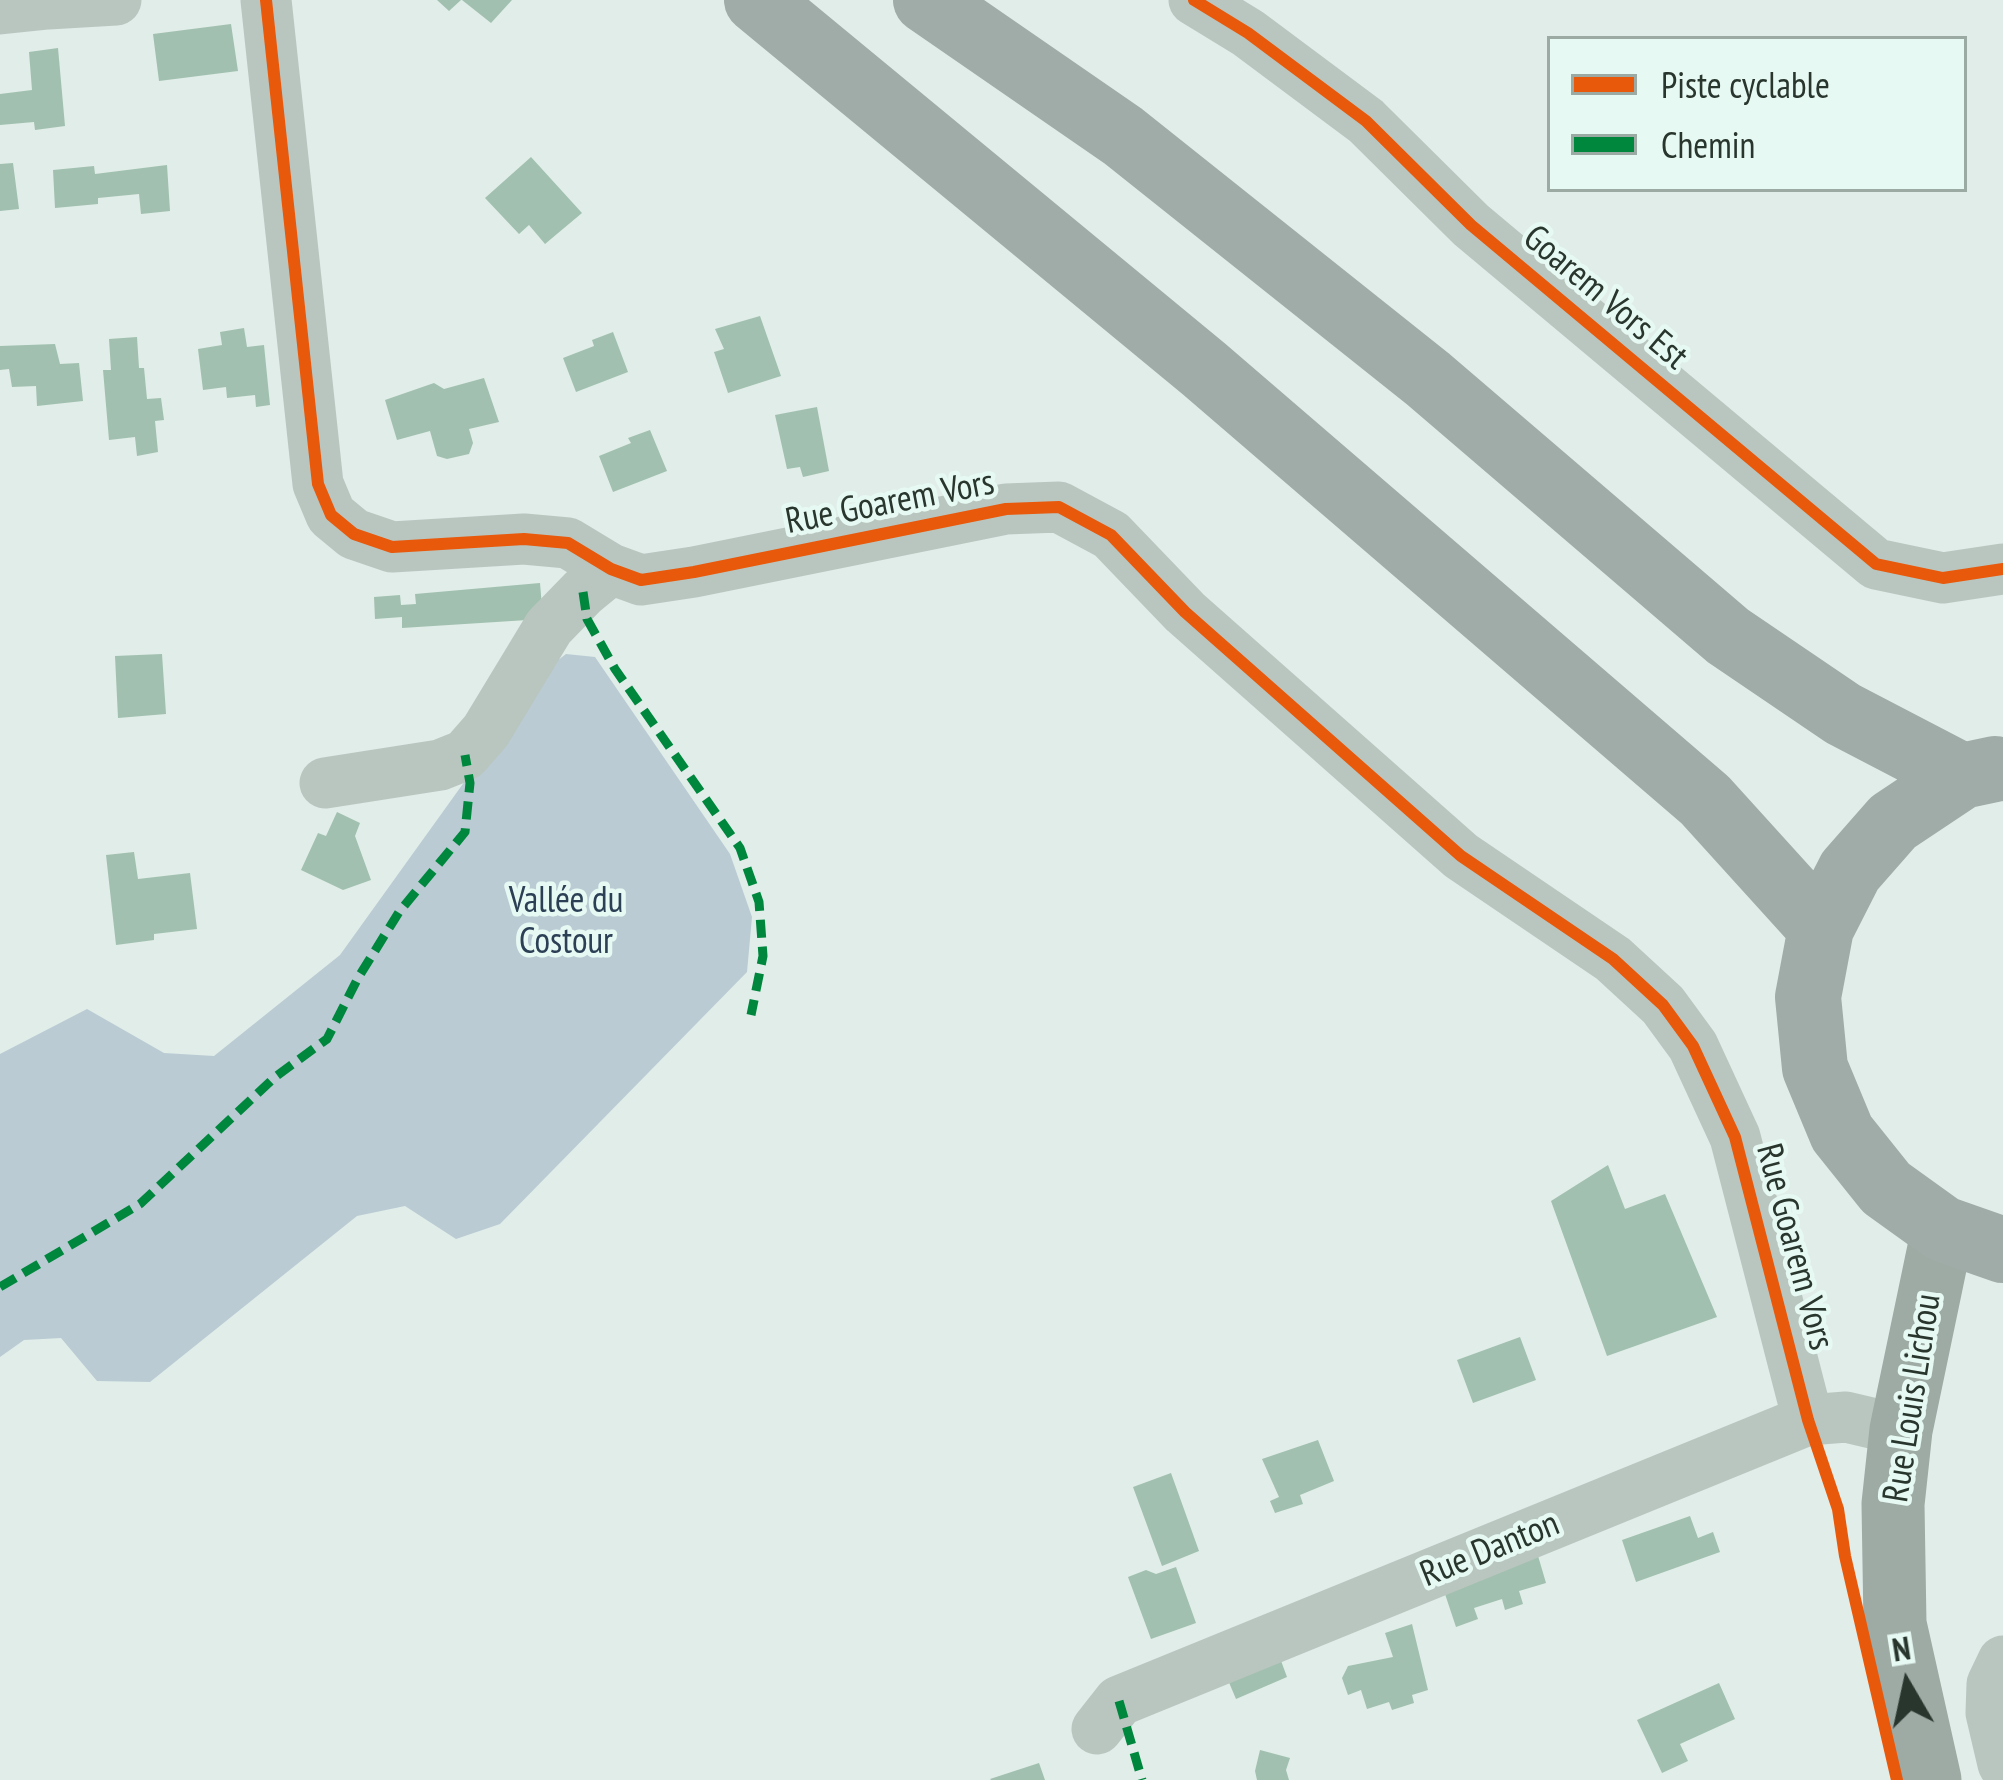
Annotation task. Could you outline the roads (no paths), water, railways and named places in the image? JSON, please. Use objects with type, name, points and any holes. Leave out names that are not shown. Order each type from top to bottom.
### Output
[{"type":"highway","points":[[757,0],[1204,369],[1705,800],[1821,928]]},
{"type":"highway","points":[[926,0],[1123,136],[1428,379],[1727,636],[1843,714],[1983,772]]},
{"type":"highway","points":[[1973,1240],[1886,1188],[1841,1133],[1815,1068],[1808,998],[1821,928],[1850,871],[1893,822],[1983,772]]},
{"type":"main road","name":"Rue Louis Lichou","points":[[1930,1780],[1895,1624],[1893,1504],[1901,1430],[1973,1240]]},
{"type":"street","points":[[32,5],[116,0]]},
{"type":"street","name":"Rue Goarem Vors","points":[[266,0],[318,484],[331,515],[354,534],[392,547],[524,539],[568,543],[640,580],[1006,509],[1059,507],[1111,535],[1185,612],[1461,856],[1613,959],[1663,1005],[1693,1046],[1735,1137],[1808,1420]]},
{"type":"street","name":"Goarem Vors Est","points":[[1194,0],[1248,33],[1366,121],[1472,224],[1876,564],[1942,578],[2003,569]]},
{"type":"street","points":[[325,783],[440,765],[465,754],[486,731],[549,627],[611,569]]},
{"type":"street","name":"Rue Danton","points":[[1097,1730],[1119,1701],[1808,1420],[1846,1418],[1901,1430]]},
{"type":"street","points":[[2003,1661],[1992,1684],[1991,1713],[2003,1764]]},
{"type":"park label","name":"Vallée du Costour","points":[[566,922]]}]
